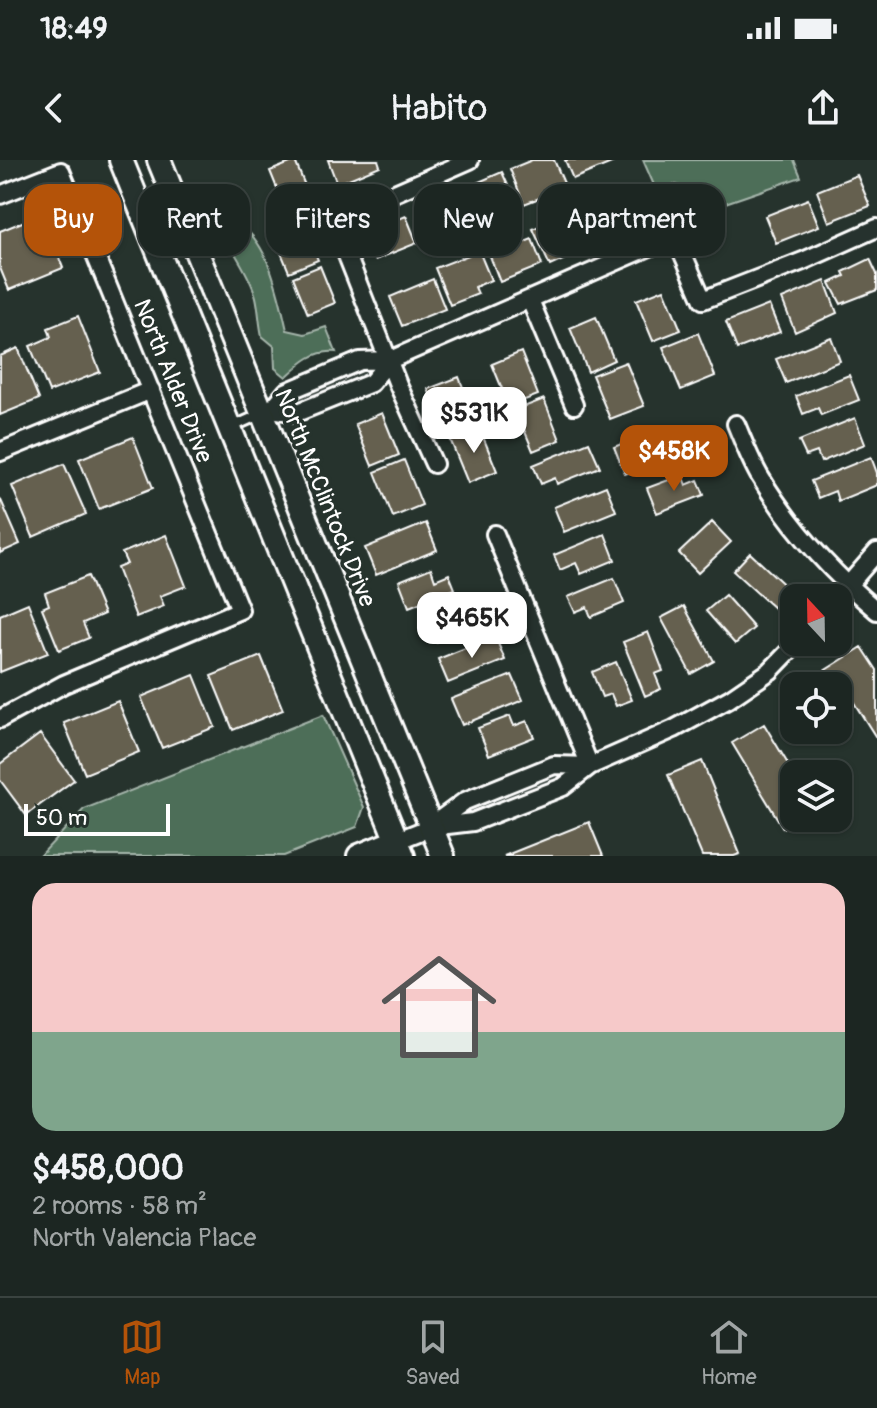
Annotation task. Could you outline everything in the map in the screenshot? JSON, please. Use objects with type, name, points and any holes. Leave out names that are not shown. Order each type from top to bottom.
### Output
[{"type":"main road","points":[[121,160],[400,848],[359,856]]},
{"type":"main road","name":"North McClintock Drive","points":[[159,160],[267,412],[443,856]]},
{"type":"street","points":[[434,464],[333,220],[470,160]]},
{"type":"street","name":"North Alder Drive","points":[[0,195],[61,171],[240,610],[64,684],[0,719]]},
{"type":"street","points":[[267,412],[286,392],[360,361],[390,360],[675,236],[703,300],[877,228]]},
{"type":"street","points":[[530,300],[574,405]]},
{"type":"street","points":[[267,412],[296,413],[371,383],[390,360]]},
{"type":"street","points":[[0,452],[151,390]]},
{"type":"street","points":[[736,424],[758,472],[785,516],[836,584]]},
{"type":"street","points":[[495,534],[590,766]]},
{"type":"street","points":[[849,584],[877,552]]},
{"type":"street","points":[[852,597],[877,611]]},
{"type":"street","points":[[431,827],[473,822],[563,787],[590,766],[674,729],[729,699],[770,671],[784,656]]},
{"type":"street","points":[[400,848],[465,801],[554,765],[590,766]]},
{"type":"lane","points":[[229,428],[267,412]]},
{"type":"green space","points":[[643,160],[794,160],[801,177],[725,203],[725,184],[653,184]]},
{"type":"green space","points":[[250,234],[266,258],[287,330],[305,334],[326,327],[336,352],[314,355],[286,377],[275,368],[274,346],[262,336],[257,302],[237,256],[250,256]]},
{"type":"green space","points":[[323,715],[364,807],[357,827],[284,856],[40,856],[84,809]]},
{"type":"building","points":[[328,160],[378,160],[380,166],[337,184]]},
{"type":"building","points":[[532,160],[554,160],[564,184],[538,184],[538,199],[524,204],[522,184],[516,184],[510,169]]},
{"type":"building","points":[[565,160],[613,160],[614,162],[573,179]]},
{"type":"building","points":[[295,161],[304,184],[275,184],[270,171]]},
{"type":"building","points":[[502,172],[507,184],[474,184]]},
{"type":"building","points":[[857,175],[870,206],[829,222],[817,191]]},
{"type":"building","points":[[808,199],[819,226],[776,243],[765,216]]},
{"type":"building","points":[[406,216],[414,244],[398,251],[398,219]]},
{"type":"building","points":[[24,221],[24,256],[58,256],[63,268],[9,290],[0,268],[0,231]]},
{"type":"building","points":[[532,239],[542,265],[500,282],[490,256],[522,256],[522,243]]},
{"type":"building","points":[[282,256],[316,256],[318,260],[289,272]]},
{"type":"building","points":[[466,256],[481,256],[491,280],[475,287],[478,294],[450,305],[435,268]]},
{"type":"building","points":[[545,256],[572,256],[550,266]]},
{"type":"building","points":[[870,259],[877,274],[877,290],[841,304],[830,283],[845,276],[843,272]]},
{"type":"building","points":[[320,266],[335,303],[308,314],[293,277]]},
{"type":"building","points":[[433,279],[445,309],[402,326],[390,297]]},
{"type":"building","points":[[825,281],[837,313],[795,332],[782,299]]},
{"type":"building","points":[[664,289],[681,330],[653,341],[636,300]]},
{"type":"building","points":[[769,305],[780,332],[737,349],[726,322]]},
{"type":"building","points":[[78,316],[100,372],[49,392],[30,346],[51,337],[48,328]]},
{"type":"building","points":[[596,317],[614,360],[588,372],[570,328]]},
{"type":"building","points":[[698,333],[715,376],[681,390],[663,347]]},
{"type":"building","points":[[831,337],[840,361],[786,383],[776,359]]},
{"type":"building","points":[[18,348],[39,399],[0,415],[0,356]]},
{"type":"building","points":[[521,352],[538,395],[509,406],[492,364]]},
{"type":"building","points":[[626,362],[644,406],[610,419],[592,375]]},
{"type":"building","points":[[849,375],[859,400],[821,415],[818,408],[803,414],[796,396]]},
{"type":"building","points":[[459,377],[476,421],[446,434],[428,389]]},
{"type":"building","points":[[544,399],[560,440],[533,451],[516,410]]},
{"type":"building","points":[[382,413],[399,455],[372,466],[355,424]]},
{"type":"building","points":[[855,418],[865,444],[821,462],[817,452],[806,456],[799,441]]},
{"type":"building","points":[[479,427],[497,471],[468,483],[450,439]]},
{"type":"building","points":[[658,429],[669,457],[625,474],[614,447]]},
{"type":"building","points":[[133,437],[153,488],[99,509],[79,459]]},
{"type":"building","points":[[589,442],[600,467],[557,484],[555,478],[541,484],[533,465]]},
{"type":"building","points":[[871,457],[877,473],[877,485],[838,501],[835,491],[818,498],[811,481]]},
{"type":"building","points":[[404,460],[422,505],[393,517],[375,472]]},
{"type":"building","points":[[64,464],[86,514],[33,537],[12,486]]},
{"type":"building","points":[[682,475],[686,485],[698,480],[704,495],[657,513],[647,488]]},
{"type":"building","points":[[606,486],[616,511],[564,532],[554,507]]},
{"type":"building","points":[[0,498],[20,544],[0,553]]},
{"type":"building","points":[[712,522],[731,542],[698,573],[679,553]]},
{"type":"building","points":[[426,523],[437,550],[376,575],[365,548]]},
{"type":"building","points":[[605,534],[615,560],[581,574],[576,563],[560,570],[554,555]]},
{"type":"building","points":[[166,535],[186,586],[160,596],[164,606],[136,617],[117,568],[127,564],[122,553]]},
{"type":"building","points":[[750,553],[784,584],[780,584],[780,601],[774,608],[733,571]]},
{"type":"building","points":[[431,568],[435,580],[449,574],[455,589],[409,607],[399,581]]},
{"type":"building","points":[[88,576],[104,614],[83,623],[89,638],[59,650],[42,608],[49,605],[45,593]]},
{"type":"building","points":[[614,578],[624,603],[591,617],[587,607],[575,612],[568,597]]},
{"type":"building","points":[[725,595],[754,628],[735,644],[706,611]]},
{"type":"building","points":[[479,596],[489,621],[436,642],[426,617]]},
{"type":"building","points":[[28,603],[48,653],[0,672],[0,615]]},
{"type":"building","points":[[684,606],[714,661],[691,674],[661,618]]},
{"type":"building","points":[[648,632],[663,671],[655,674],[661,689],[645,696],[623,642]]},
{"type":"building","points":[[495,636],[505,660],[448,683],[438,659]]},
{"type":"building","points":[[862,647],[877,670],[877,739],[852,699],[852,672],[824,671]]},
{"type":"building","points":[[261,656],[283,710],[233,730],[211,676]]},
{"type":"building","points":[[616,662],[632,700],[616,706],[611,694],[602,697],[592,672]]},
{"type":"building","points":[[194,675],[215,727],[162,748],[141,697]]},
{"type":"building","points":[[512,675],[523,700],[462,725],[451,699]]},
{"type":"building","points":[[118,701],[139,752],[85,774],[64,723]]},
{"type":"building","points":[[510,716],[514,726],[527,721],[534,737],[489,755],[478,728]]},
{"type":"building","points":[[764,724],[786,760],[780,760],[780,823],[732,743]]},
{"type":"building","points":[[40,734],[74,780],[26,815],[0,780],[0,764]]},
{"type":"building","points":[[702,761],[740,854],[702,856],[668,775]]},
{"type":"building","points":[[589,822],[603,856],[504,856]]}]
